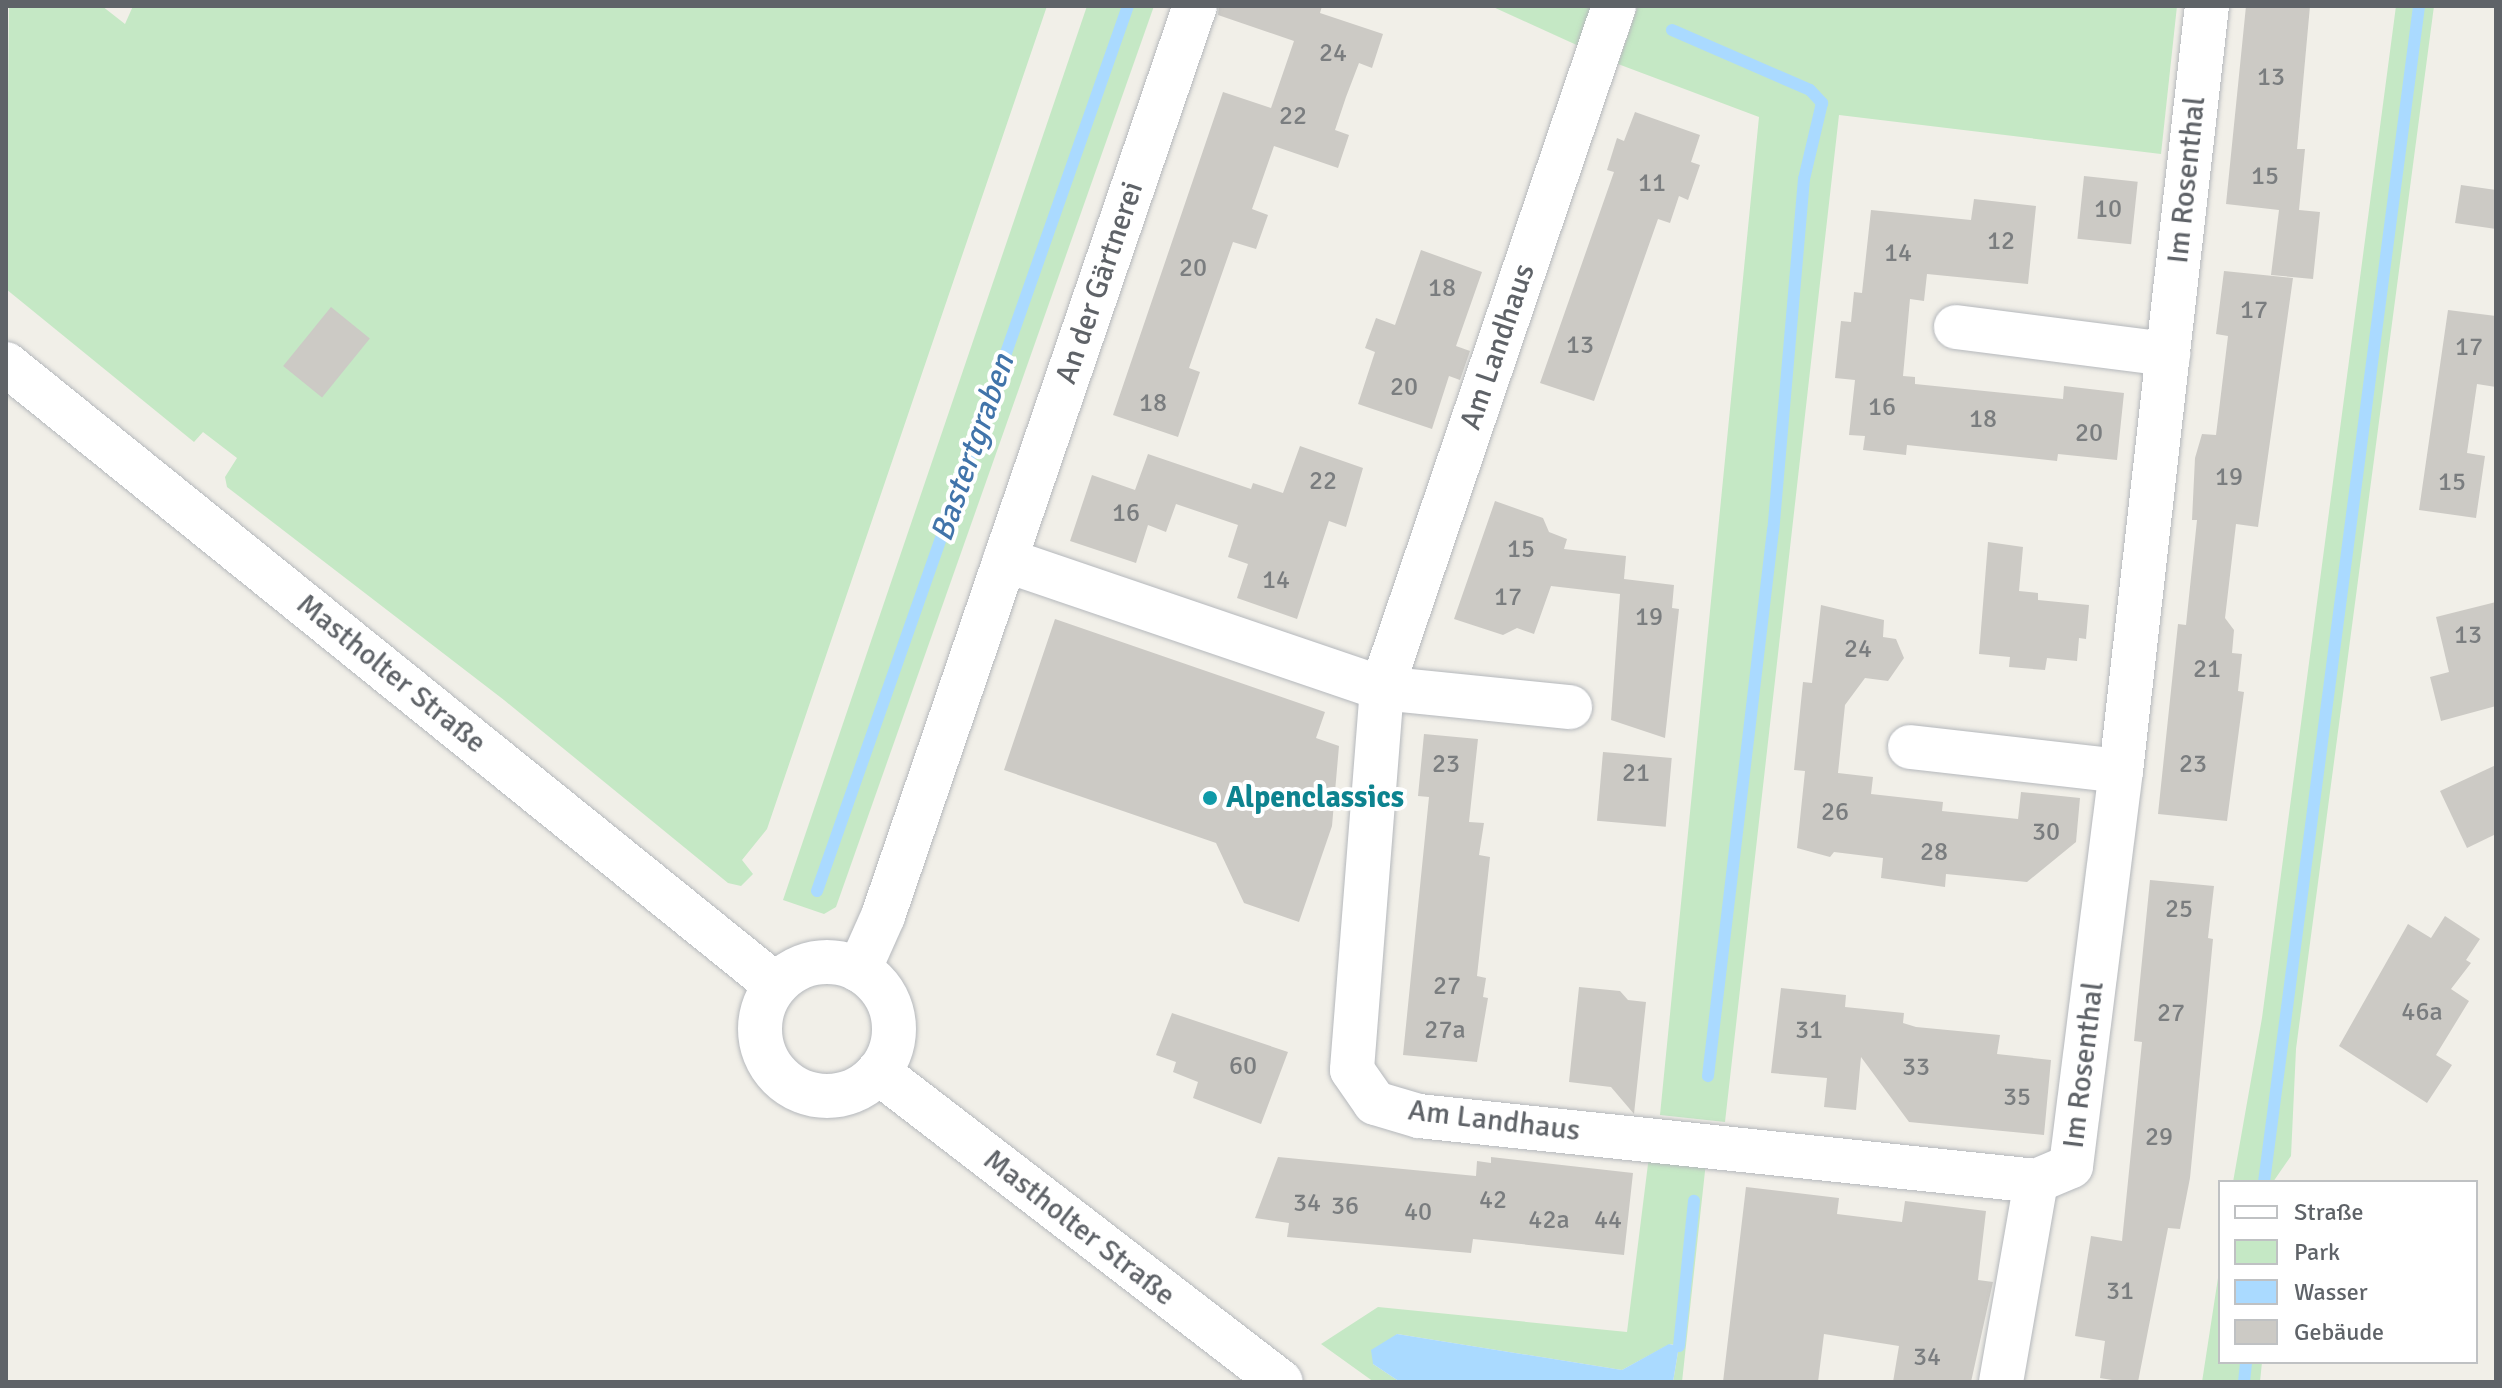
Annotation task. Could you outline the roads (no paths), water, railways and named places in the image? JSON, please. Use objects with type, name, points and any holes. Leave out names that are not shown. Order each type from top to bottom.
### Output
[{"type":"street","name":"An der Gärtnerei","points":[[859,970],[883,916],[1195,6]]},
{"type":"street","name":"Am Landhaus","points":[[1614,6],[1382,688],[1352,1070],[1375,1103],[1419,1116],[2036,1181]]},
{"type":"street","name":"Im Rosenthal","points":[[2001,1382],[2036,1181],[2071,1166],[2121,771],[2207,6]]},
{"type":"street","points":[[1956,327],[2168,354]]},
{"type":"street","name":"Mastholter Straße","points":[[6,364],[776,985]]},
{"type":"street","points":[[1005,560],[1382,688],[1570,707]]},
{"type":"street","points":[[1910,747],[2121,771]]},
{"type":"street","points":[[838,962],[859,970],[875,982],[893,1016],[889,1056],[878,1072],[862,1086],[833,1095],[802,1091],[784,1080],[762,1045],[765,1003],[776,985],[815,963],[838,962]]},
{"type":"street","name":"Mastholter Straße","points":[[878,1072],[1281,1382]]},
{"type":"water","points":[[1397,1334],[1622,1370],[1669,1344],[1679,1346],[1673,1382],[1400,1382],[1373,1364],[1371,1350]]},
{"type":"waterway","name":"Bastertgraben","points":[[817,891],[1128,6]]},
{"type":"waterway","points":[[2264,1180],[2419,6]]},
{"type":"waterway","points":[[1672,30],[1810,90],[1822,103],[1804,179],[1773,530],[1708,1076]]},
{"type":"waterway","points":[[1679,1346],[1694,1201]]},
{"type":"waterway","points":[[2244,1382],[2246,1364]]},
{"type":"place","name":"Alpenclassics","points":[[1210,798]]}]
